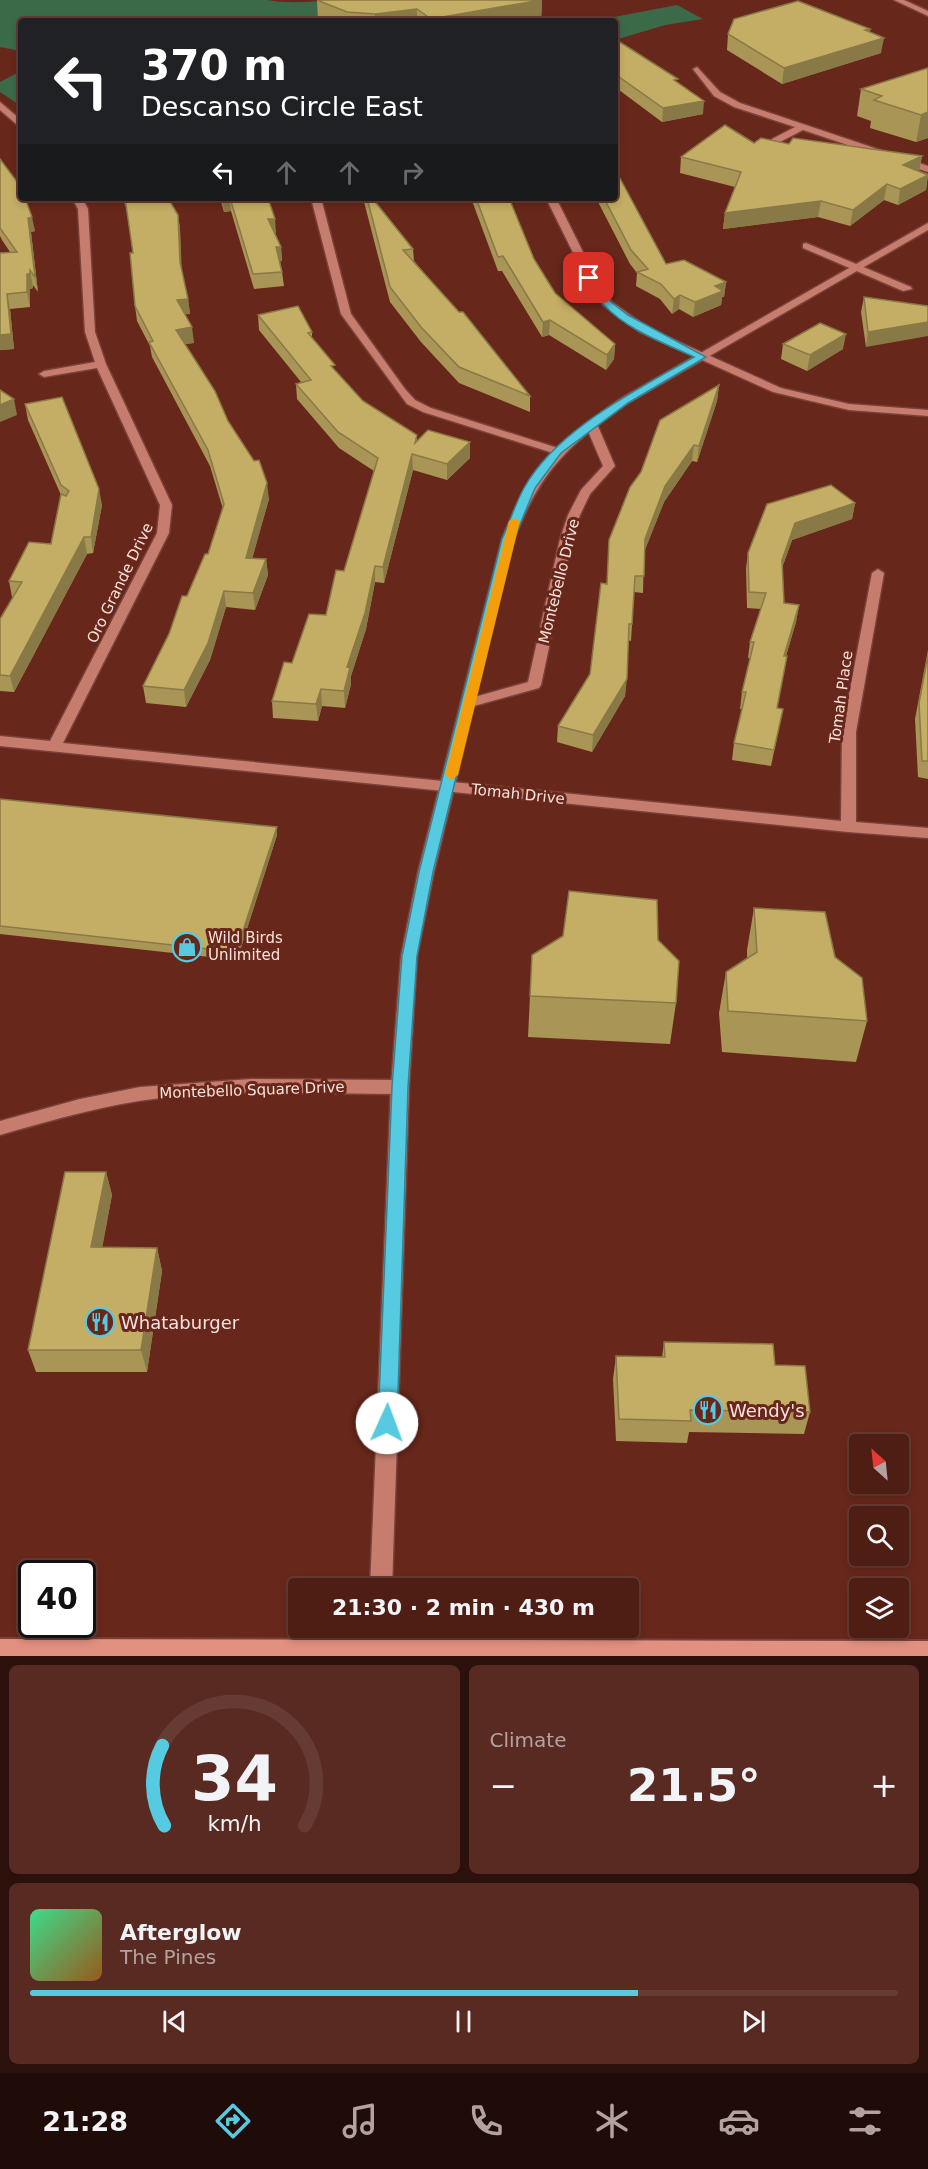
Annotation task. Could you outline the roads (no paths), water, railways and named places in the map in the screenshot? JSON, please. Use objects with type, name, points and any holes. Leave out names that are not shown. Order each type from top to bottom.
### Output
[{"type":"highway","points":[[0,1651],[379,1654],[928,1653]]},
{"type":"street","points":[[898,0],[928,14]]},
{"type":"street","points":[[697,69],[717,94],[726,100],[928,169]]},
{"type":"street","points":[[0,105],[18,122]]},
{"type":"street","points":[[775,141],[803,127]]},
{"type":"street","name":"Oro Grande Drive","points":[[54,747],[163,533],[167,518],[166,505],[101,364],[90,332],[83,209],[79,201]]},
{"type":"street","points":[[317,201],[346,314],[411,402],[427,410],[557,451]]},
{"type":"street","points":[[552,201],[589,278],[608,304],[644,330],[777,390],[849,407],[928,413]]},
{"type":"street","points":[[381,1578],[400,1087],[409,956],[426,872],[516,517],[530,488],[557,451],[591,424],[624,401],[928,226]]},
{"type":"street","points":[[807,246],[907,289]]},
{"type":"street","points":[[44,374],[101,364]]},
{"type":"street","name":"Montebello Drive","points":[[469,703],[534,685],[574,515],[585,493],[609,466],[591,424]]},
{"type":"street","name":"Tomah Place","points":[[848,828],[849,732],[878,573]]},
{"type":"street","name":"Tomah Drive","points":[[0,741],[848,828],[928,832]]},
{"type":"street","name":"Montebello Square Drive","points":[[0,1128],[99,1100],[161,1091],[221,1088],[400,1087]]},
{"type":"street","points":[[379,1654],[380,1638]]},
{"type":"place","name":"Wild Birds Unlimited","points":[[187,947]]},
{"type":"place","name":"Whataburger","points":[[100,1322]]},
{"type":"place","name":"Wendy's","points":[[708,1410]]}]
